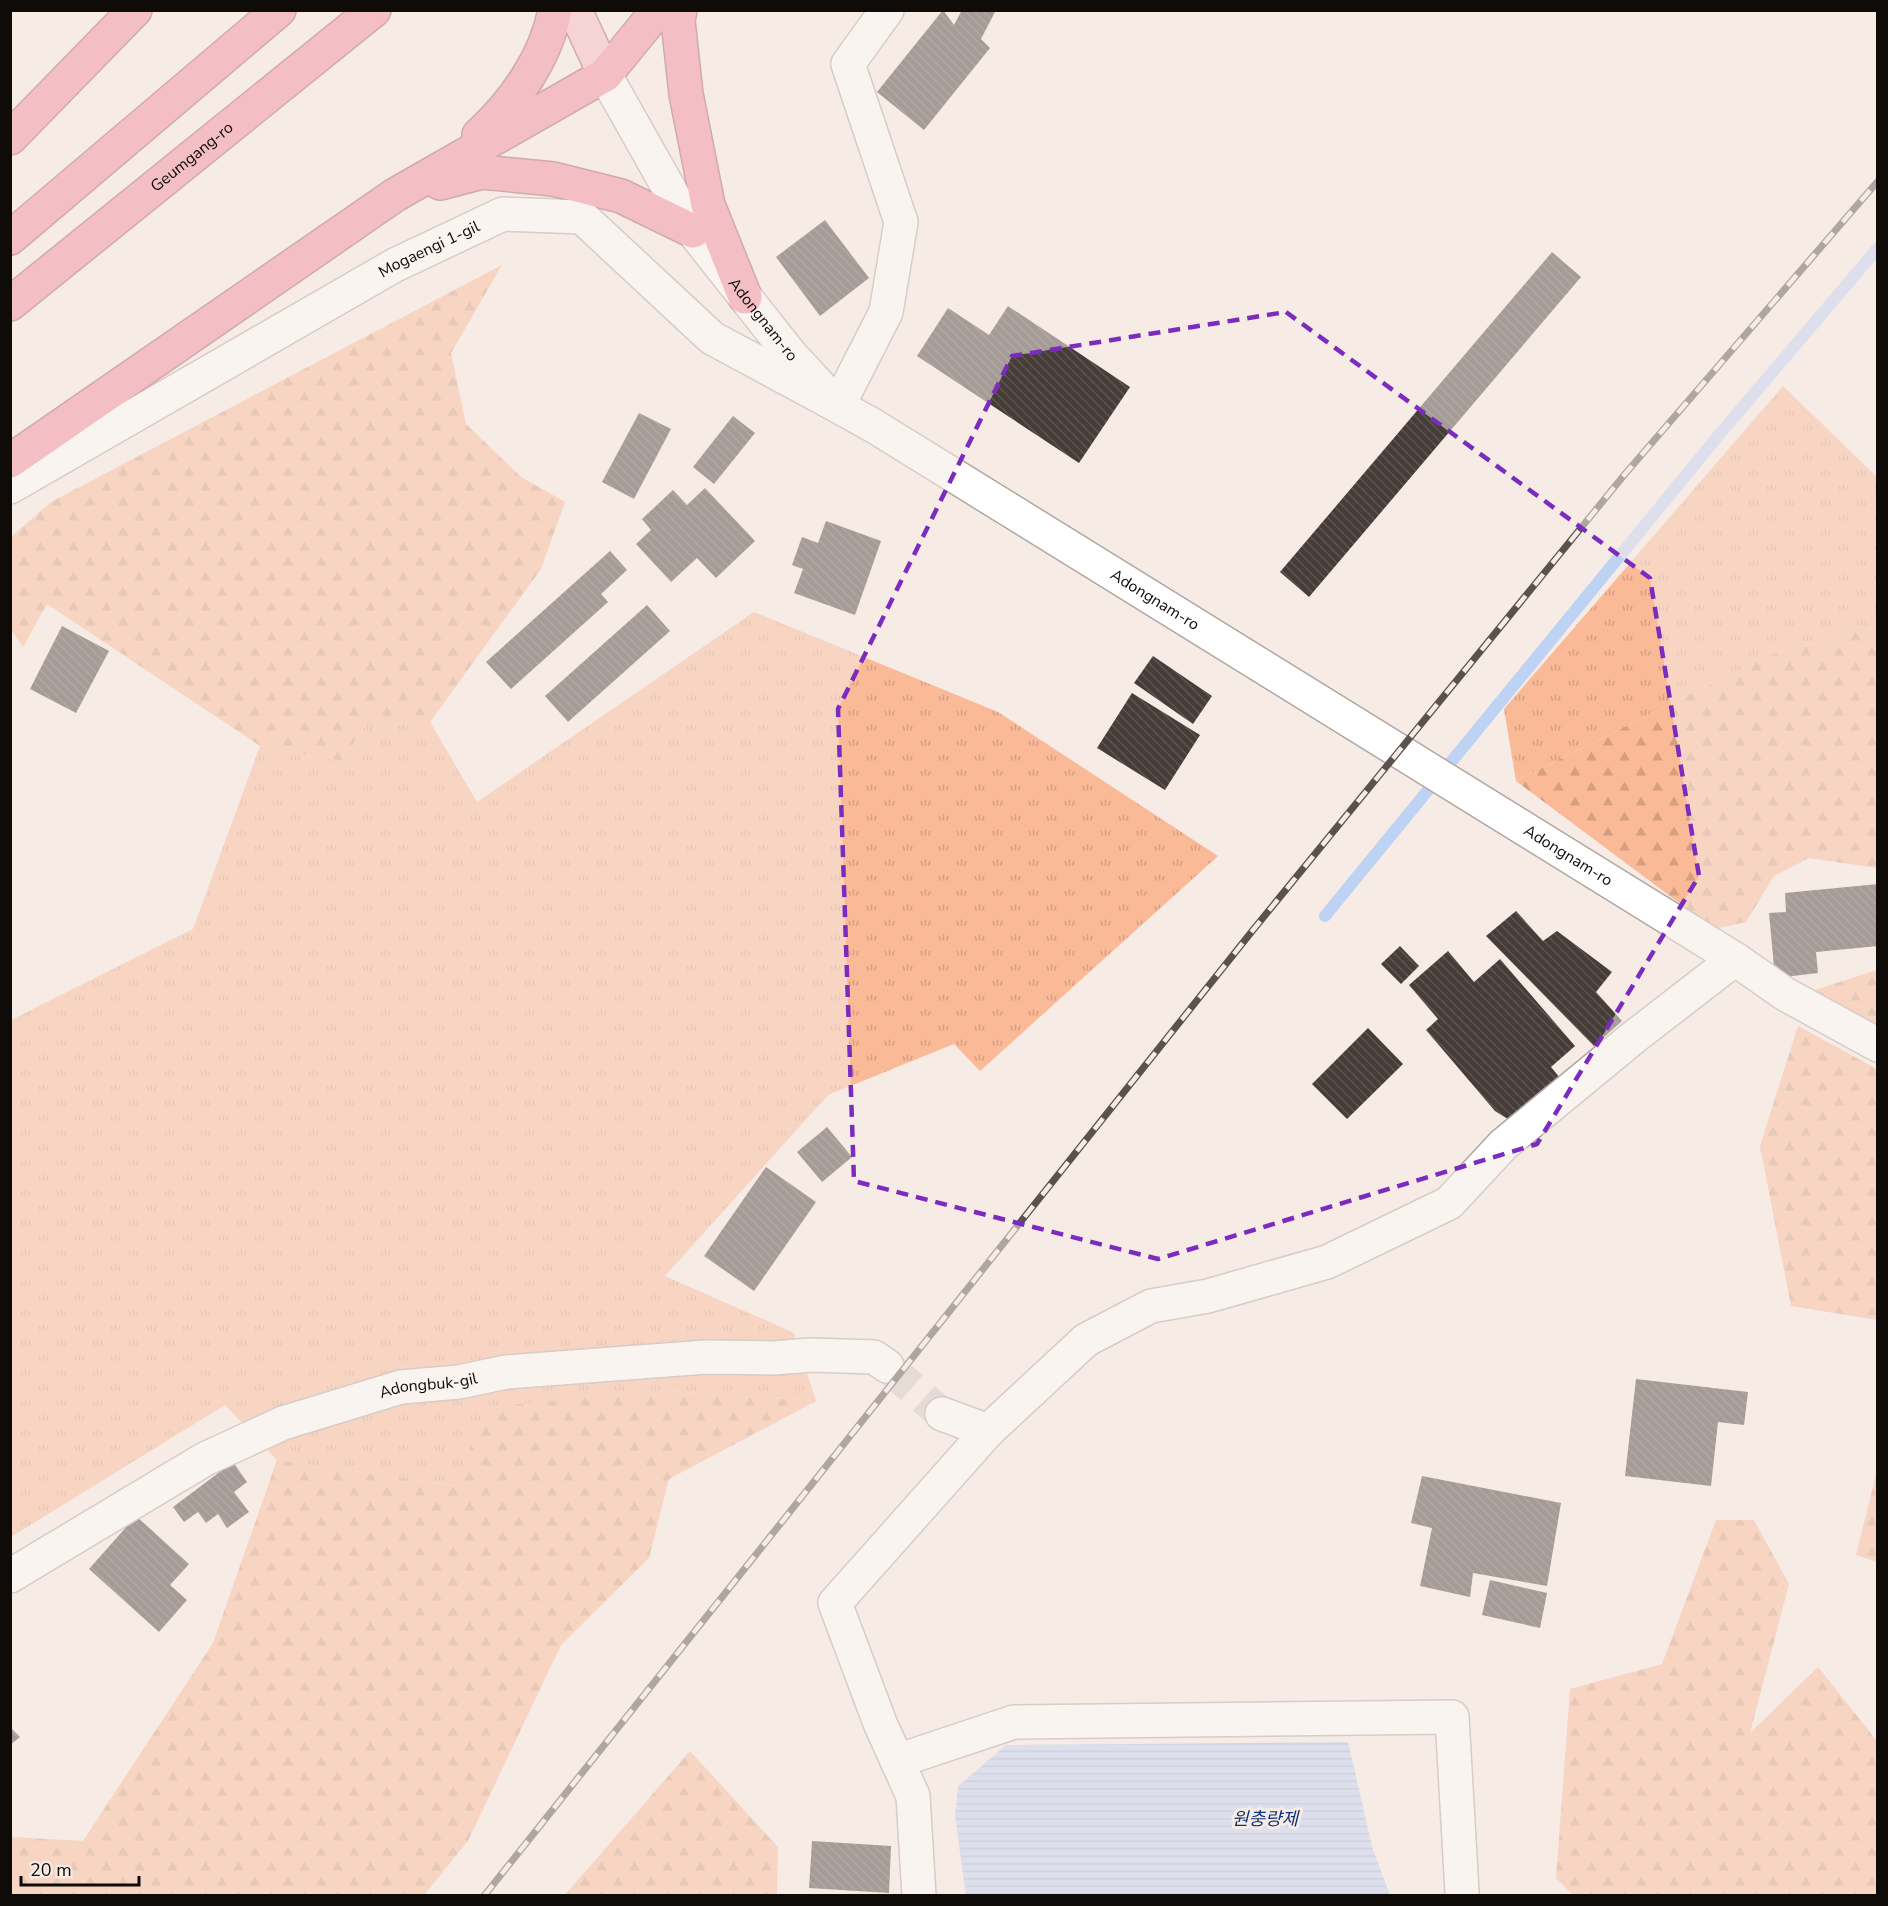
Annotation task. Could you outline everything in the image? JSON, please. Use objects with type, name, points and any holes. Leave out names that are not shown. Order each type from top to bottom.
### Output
[{"type":"highway","points":[[10,138],[135,10]]},
{"type":"highway","points":[[10,238],[279,10]]},
{"type":"highway","name":"Geumgang-ro","points":[[10,304],[374,10]]},
{"type":"highway","points":[[444,167],[497,118],[528,77],[552,29],[555,10]]},
{"type":"highway","points":[[10,461],[395,195],[605,75],[658,10]]},
{"type":"highway","points":[[680,10],[678,21],[686,94],[708,205],[745,297]]},
{"type":"highway","points":[[395,195],[482,172],[553,179],[621,196],[693,231]]},
{"type":"main road","name":"Adongnam-ro","points":[[575,10],[605,75]]},
{"type":"street","points":[[838,406],[886,312],[901,222],[848,64],[887,10]]},
{"type":"street","name":"Adongnam-ro","points":[[605,75],[693,231],[790,354],[838,406],[1440,775],[1735,959],[1785,994],[1878,1045]]},
{"type":"street","name":"Mogaengi 1-gil","points":[[10,487],[395,265],[503,214],[582,217],[712,338],[838,406]]},
{"type":"street","points":[[919,1896],[913,1796],[880,1723],[835,1603],[988,1431],[1086,1340],[1151,1306],[1208,1296],[1327,1262],[1449,1203],[1503,1145],[1634,1037],[1735,959]]},
{"type":"street","name":"Adongbuk-gil","points":[[10,1576],[205,1459],[283,1423],[401,1387],[459,1382],[506,1372],[706,1357],[774,1358],[811,1355],[874,1357],[887,1365]]},
{"type":"street","points":[[942,1414],[988,1431]]},
{"type":"street","points":[[897,1761],[1014,1722],[1452,1717],[1462,1892]]},
{"type":"highlighted area","points":[[1286,312],[1650,578],[1699,876],[1537,1144],[1158,1259],[854,1181],[838,709],[1012,356]]},
{"type":"green space","points":[[502,265],[451,353],[466,424],[521,477],[565,502],[541,569],[430,722],[366,723],[342,761],[260,746],[47,604],[23,647],[11,630],[11,537],[51,502]]},
{"type":"green space","points":[[1783,386],[1877,477],[1877,627],[1769,655],[1516,781],[1504,709]]},
{"type":"green space","points":[[754,612],[998,712],[1218,856],[980,1071],[954,1044],[828,1095],[665,1276],[794,1333],[816,1401],[668,1391],[457,1486],[277,1460],[225,1405],[11,1537],[11,1020],[193,929],[260,746],[342,761],[366,723],[430,722],[477,802]]},
{"type":"green space","points":[[1877,627],[1877,868],[1809,858],[1774,876],[1746,922],[1714,929],[1516,781],[1769,655]]},
{"type":"green space","points":[[1877,970],[1877,1026],[1808,992]]},
{"type":"green space","points":[[1798,1026],[1877,1069],[1877,1320],[1791,1306],[1760,1146]]},
{"type":"green space","points":[[668,1391],[816,1401],[669,1479],[649,1558],[561,1645],[468,1841],[424,1895],[11,1895],[11,1837],[83,1841],[213,1643],[277,1460],[457,1486],[484,1407]]},
{"type":"green space","points":[[1877,1471],[1878,1562],[1856,1555]]},
{"type":"green space","points":[[1716,1520],[1754,1520],[1789,1584],[1750,1733],[1818,1667],[1877,1741],[1877,1895],[1573,1895],[1556,1878],[1570,1689],[1662,1664]]},
{"type":"green space","points":[[690,1751],[778,1847],[777,1895],[565,1895]]},
{"type":"water","name":"원충량제","points":[[1348,1742],[1373,1850],[1390,1895],[966,1895],[955,1816],[958,1786],[1006,1745]]},
{"type":"building","points":[[943,10],[954,25],[962,10],[996,10],[981,39],[990,48],[924,130],[877,92]]},
{"type":"building","points":[[825,220],[869,278],[820,316],[776,257]]},
{"type":"building","points":[[1552,252],[1581,277],[1309,597],[1280,572]]},
{"type":"building","points":[[1008,306],[1130,387],[1079,463],[917,356],[948,308],[989,335]]},
{"type":"building","points":[[639,413],[671,429],[634,499],[602,482]]},
{"type":"building","points":[[733,416],[755,433],[714,484],[693,467]]},
{"type":"building","points":[[705,488],[755,541],[716,578],[697,558],[671,582],[636,544],[651,530],[642,519],[673,490],[687,505]]},
{"type":"building","points":[[826,521],[881,541],[855,615],[794,593],[803,569],[792,565],[802,537],[818,543]]},
{"type":"building","points":[[610,551],[627,570],[601,594],[608,602],[511,689],[486,662]]},
{"type":"building","points":[[647,605],[670,631],[568,722],[545,696]]},
{"type":"building","points":[[62,626],[109,651],[76,713],[30,689]]},
{"type":"building","points":[[1153,656],[1212,696],[1193,724],[1134,683]]},
{"type":"building","points":[[1132,693],[1200,735],[1165,790],[1097,748]]},
{"type":"building","points":[[1878,884],[1878,946],[1816,952],[1818,973],[1775,978],[1769,913],[1786,912],[1785,893]]},
{"type":"building","points":[[1516,911],[1543,941],[1557,931],[1612,972],[1596,992],[1622,1021],[1594,1046],[1486,936]]},
{"type":"building","points":[[1400,946],[1419,966],[1401,984],[1381,964]]},
{"type":"building","points":[[1448,951],[1474,982],[1500,959],[1575,1046],[1551,1067],[1560,1078],[1511,1121],[1495,1111],[1426,1030],[1438,1019],[1409,985]]},
{"type":"building","points":[[1368,1028],[1403,1064],[1347,1119],[1312,1084]]},
{"type":"building","points":[[827,1127],[852,1157],[822,1182],[797,1152]]},
{"type":"building","points":[[766,1167],[816,1202],[754,1291],[704,1256]]},
{"type":"building","points":[[1636,1379],[1748,1392],[1744,1425],[1718,1422],[1711,1486],[1625,1476]]},
{"type":"building","points":[[233,1462],[247,1482],[234,1492],[249,1512],[227,1528],[218,1514],[206,1523],[198,1512],[184,1522],[173,1507]]},
{"type":"building","points":[[1422,1476],[1561,1503],[1547,1586],[1473,1573],[1470,1597],[1420,1586],[1432,1528],[1411,1523]]},
{"type":"building","points":[[136,1516],[189,1564],[170,1585],[187,1600],[159,1632],[89,1569]]},
{"type":"building","points":[[1490,1580],[1547,1593],[1540,1628],[1482,1615]]},
{"type":"building","points":[[10,1727],[20,1737],[10,1745]]},
{"type":"building","points":[[812,1841],[891,1846],[889,1893],[809,1888]]},
{"type":"waterway","points":[[1325,916],[1718,436],[1878,248]]},
{"type":"tunnel","points":[[887,1366],[942,1414]]},
{"type":"railway","points":[[484,1896],[1253,930],[1625,474],[1878,181]]}]
